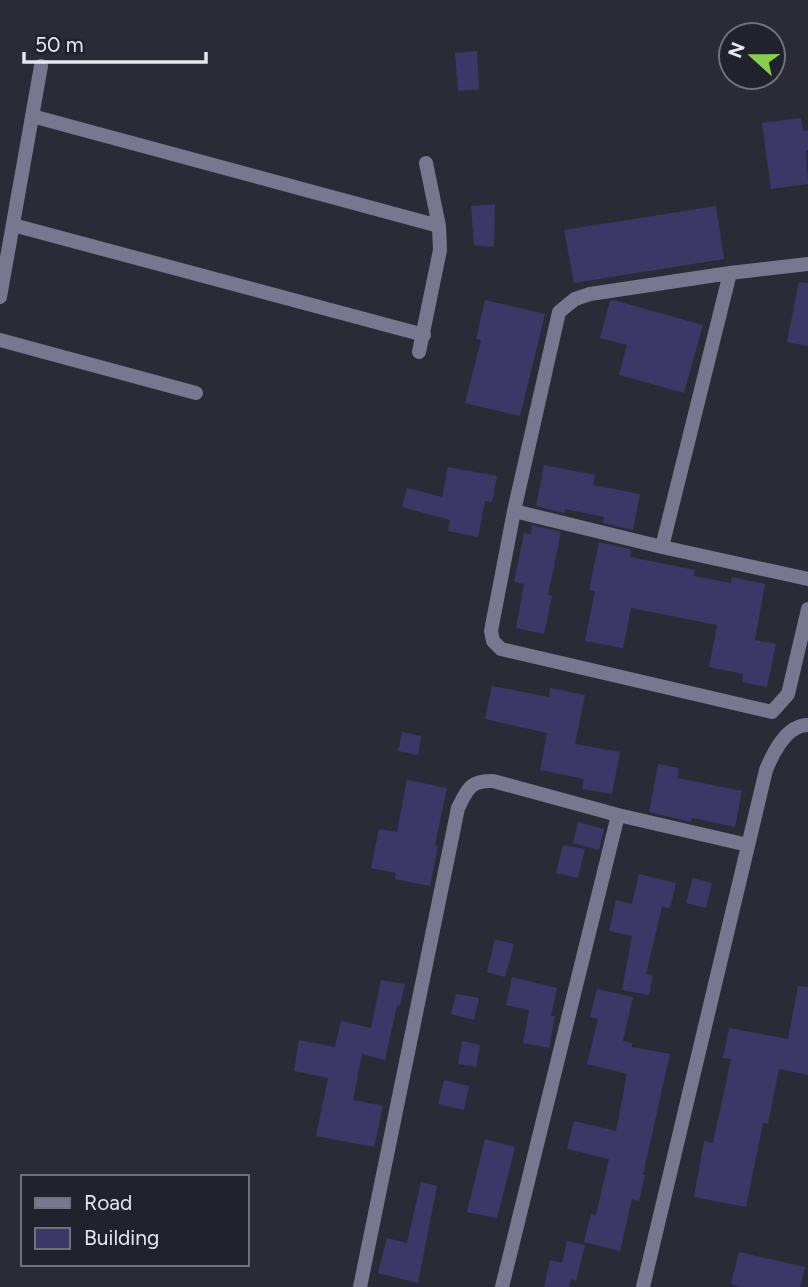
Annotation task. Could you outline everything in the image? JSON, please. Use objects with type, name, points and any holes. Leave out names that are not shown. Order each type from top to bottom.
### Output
[{"type":"street","points":[[0,297],[41,66]]},
{"type":"street","points":[[32,116],[439,226]]},
{"type":"street","points":[[419,352],[440,250],[439,226],[426,163]]},
{"type":"street","points":[[13,225],[424,335]]},
{"type":"street","points":[[808,264],[590,294],[575,299],[559,312],[514,511],[491,631],[493,640],[501,649],[772,712],[788,694],[808,609]]},
{"type":"street","points":[[662,547],[730,273]]},
{"type":"street","points":[[0,340],[196,393]]},
{"type":"street","points":[[514,511],[808,579]]},
{"type":"street","points":[[643,1287],[766,770],[774,751],[785,736],[802,725],[808,725]]},
{"type":"street","points":[[360,1287],[458,808],[467,789],[481,780],[493,781],[618,815],[748,845]]},
{"type":"street","points":[[502,1287],[618,815]]},
{"type":"building","points":[[477,51],[479,89],[458,91],[455,53]]},
{"type":"building","points":[[801,118],[803,131],[808,130],[808,184],[771,189],[762,123]]},
{"type":"building","points":[[495,204],[494,247],[474,245],[471,206]]},
{"type":"building","points":[[716,206],[724,259],[574,283],[564,230]]},
{"type":"building","points":[[799,282],[808,283],[808,346],[787,342]]},
{"type":"building","points":[[485,300],[545,314],[520,416],[465,403],[481,340],[476,339]]},
{"type":"building","points":[[610,301],[703,325],[684,393],[619,375],[627,345],[600,338]]},
{"type":"building","points":[[544,465],[595,475],[593,485],[640,494],[633,530],[603,523],[604,517],[565,509],[564,513],[536,506]]},
{"type":"building","points":[[448,467],[497,476],[492,502],[485,501],[478,537],[448,531],[450,520],[402,507],[407,488],[442,497]]},
{"type":"building","points":[[532,525],[561,532],[548,595],[552,596],[544,634],[516,628],[524,584],[514,582],[524,533],[531,534]]},
{"type":"building","points":[[599,542],[630,549],[630,557],[695,570],[694,576],[731,583],[732,577],[765,584],[755,640],[776,644],[767,687],[742,682],[743,674],[709,667],[717,625],[631,608],[623,648],[585,641],[595,591],[589,590]]},
{"type":"building","points":[[492,686],[549,697],[550,688],[585,695],[575,744],[620,752],[612,794],[582,789],[584,779],[540,770],[547,733],[485,719]]},
{"type":"building","points":[[402,732],[421,736],[418,755],[398,751]]},
{"type":"building","points":[[658,764],[679,768],[677,778],[742,791],[735,827],[692,818],[691,822],[649,812]]},
{"type":"building","points":[[407,780],[447,788],[430,886],[395,879],[396,873],[371,868],[379,829],[397,832]]},
{"type":"building","points":[[578,822],[604,829],[599,850],[573,843]]},
{"type":"building","points":[[563,845],[585,849],[578,878],[556,873]]},
{"type":"building","points":[[639,874],[676,883],[670,908],[662,907],[646,974],[653,975],[649,995],[622,990],[632,936],[609,931],[616,900],[632,904]]},
{"type":"building","points":[[693,878],[712,883],[706,908],[686,903]]},
{"type":"building","points":[[495,939],[514,944],[505,977],[487,972]]},
{"type":"building","points":[[512,977],[557,988],[551,1016],[555,1016],[549,1048],[523,1043],[529,1010],[506,1005]]},
{"type":"building","points":[[381,980],[405,984],[400,1006],[397,1005],[385,1060],[362,1054],[353,1100],[383,1106],[374,1147],[316,1136],[328,1078],[294,1071],[299,1040],[335,1047],[341,1021],[371,1028]]},
{"type":"building","points":[[798,986],[808,987],[808,1075],[779,1069],[768,1124],[763,1123],[746,1207],[694,1197],[704,1141],[713,1143],[731,1059],[723,1058],[729,1028],[788,1039]]},
{"type":"building","points":[[597,989],[633,997],[623,1041],[632,1043],[632,1047],[670,1054],[639,1201],[632,1199],[620,1251],[584,1242],[591,1214],[596,1215],[609,1159],[567,1149],[574,1121],[616,1131],[627,1074],[587,1064],[598,1019],[590,1017]]},
{"type":"building","points":[[456,994],[479,998],[474,1020],[451,1014]]},
{"type":"building","points":[[462,1041],[480,1045],[476,1067],[458,1064]]},
{"type":"building","points":[[444,1080],[469,1086],[464,1110],[438,1104]]},
{"type":"building","points":[[485,1139],[515,1147],[497,1218],[467,1212]]},
{"type":"building","points":[[421,1182],[437,1186],[418,1283],[378,1273],[387,1238],[407,1243]]},
{"type":"building","points":[[567,1241],[585,1245],[576,1281],[571,1279],[569,1287],[544,1287],[550,1260],[562,1263]]},
{"type":"building","points":[[739,1252],[805,1267],[800,1287],[741,1287],[731,1284]]}]
